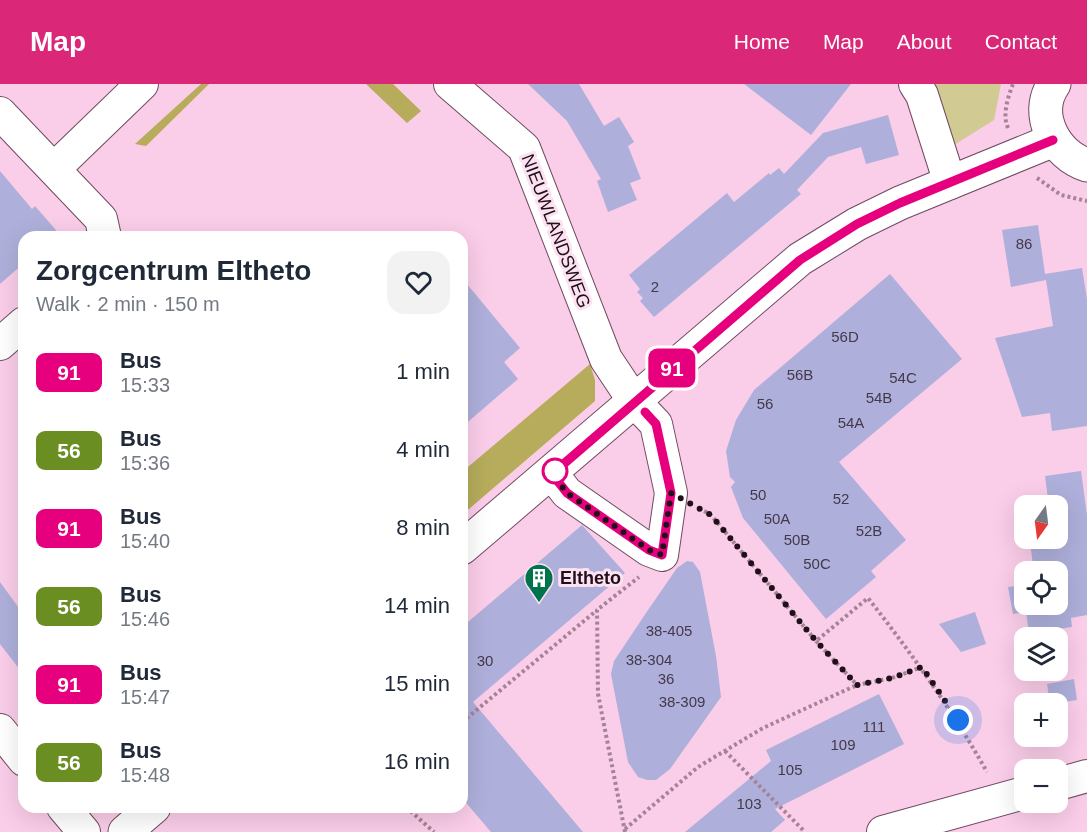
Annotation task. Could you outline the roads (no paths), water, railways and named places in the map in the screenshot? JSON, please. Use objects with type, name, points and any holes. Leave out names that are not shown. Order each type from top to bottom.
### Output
[{"type":"main road","points":[[1054,84],[1046,112],[1053,140],[1066,155],[1087,165]]},
{"type":"main road","points":[[468,543],[552,474],[634,400],[800,260],[857,224],[1053,140]]},
{"type":"main road","points":[[125,832],[147,813]]},
{"type":"street","points":[[54,169],[142,84]]},
{"type":"street","name":"NIEUWLANDSWEG","points":[[450,84],[524,148],[606,359],[634,400],[656,424],[671,493],[662,555],[649,550],[567,493],[552,474]]},
{"type":"street","points":[[915,84],[922,95],[950,183]]},
{"type":"street","points":[[0,113],[101,219],[104,231]]},
{"type":"street","points":[[0,344],[18,328]]},
{"type":"street","points":[[0,730],[18,752]]},
{"type":"street","points":[[1068,781],[1087,776]]},
{"type":"street","points":[[883,832],[1013,796]]},
{"type":"street","points":[[68,813],[84,832]]},
{"type":"place","name":"Eltheto","points":[[539,604]]}]
